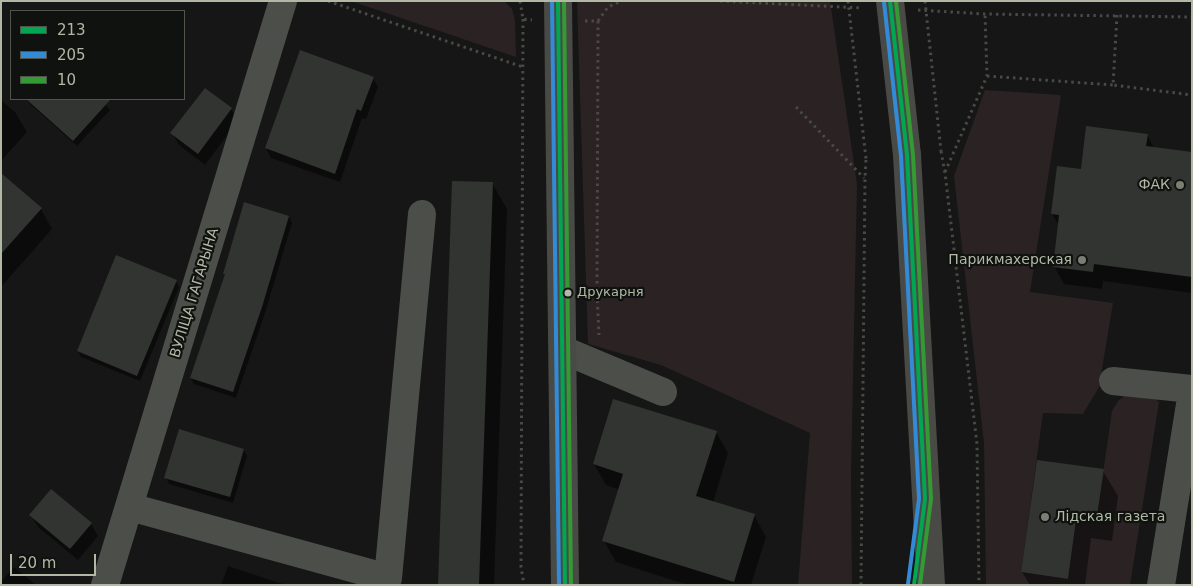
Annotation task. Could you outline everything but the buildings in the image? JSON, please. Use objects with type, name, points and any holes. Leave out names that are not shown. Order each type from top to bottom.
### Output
[{"type":"main road","points":[[558,1],[565,585]]},
{"type":"main road","points":[[878,5],[907,155],[931,585]]},
{"type":"main road","points":[[914,585],[925,499]]},
{"type":"street","name":"ВУЛІЦА ГАГАРЫНА","points":[[105,585],[283,1]]},
{"type":"street","points":[[130,507],[388,582],[422,214]]},
{"type":"street","points":[[563,350],[663,392]]},
{"type":"street","points":[[1113,381],[1192,391],[1161,585]]},
{"type":"path","points":[[328,1],[523,67]]},
{"type":"path","points":[[720,1],[878,5]]},
{"type":"path","points":[[848,1],[866,159],[861,585]]},
{"type":"path","points":[[924,1],[977,444],[979,585]]},
{"type":"path","points":[[916,10],[985,14],[1192,16]]},
{"type":"path","points":[[945,173],[987,76],[985,14]]},
{"type":"path","points":[[1113,85],[1117,15]]},
{"type":"path","points":[[523,19],[521,567],[524,585]]},
{"type":"path","points":[[598,21],[597,293],[600,366]]},
{"type":"path","points":[[987,76],[1113,85],[1192,95]]},
{"type":"path","points":[[796,107],[865,178]]},
{"type":"shaded area","points":[[351,1],[504,1],[512,9],[515,20],[516,57]]},
{"type":"shaded area","points":[[577,1],[830,1],[857,184],[851,474],[852,585],[798,585],[810,433],[661,365],[588,344]]},
{"type":"shaded area","points":[[985,90],[1061,95],[1030,292],[1113,303],[1099,387],[1083,414],[1043,413],[1021,572],[1068,579],[1077,513],[1097,515],[1112,411],[1118,401],[1128,393],[1150,395],[1159,402],[1130,585],[986,585],[984,443],[954,176]]},
{"type":"transit line","name":"205","points":[[552,1],[559,585]]},
{"type":"transit line","name":"213","points":[[558,1],[565,585]]},
{"type":"transit line","name":"10","points":[[564,1],[571,585]]},
{"type":"transit line","name":"213","points":[[890,1],[907,155],[925,499],[914,585]]},
{"type":"transit line","name":"10","points":[[896,1],[913,155],[931,499],[920,585]]},
{"type":"transit line","name":"205","points":[[884,2],[901,156],[919,499],[908,584]]},
{"type":"place","name":"ФАК","points":[[1180,185]]},
{"type":"place","name":"Парикмахерская","points":[[1082,260]]},
{"type":"place","name":"Друкарня","points":[[568,293]]},
{"type":"place","name":"Лідская газета","points":[[1045,517]]}]
